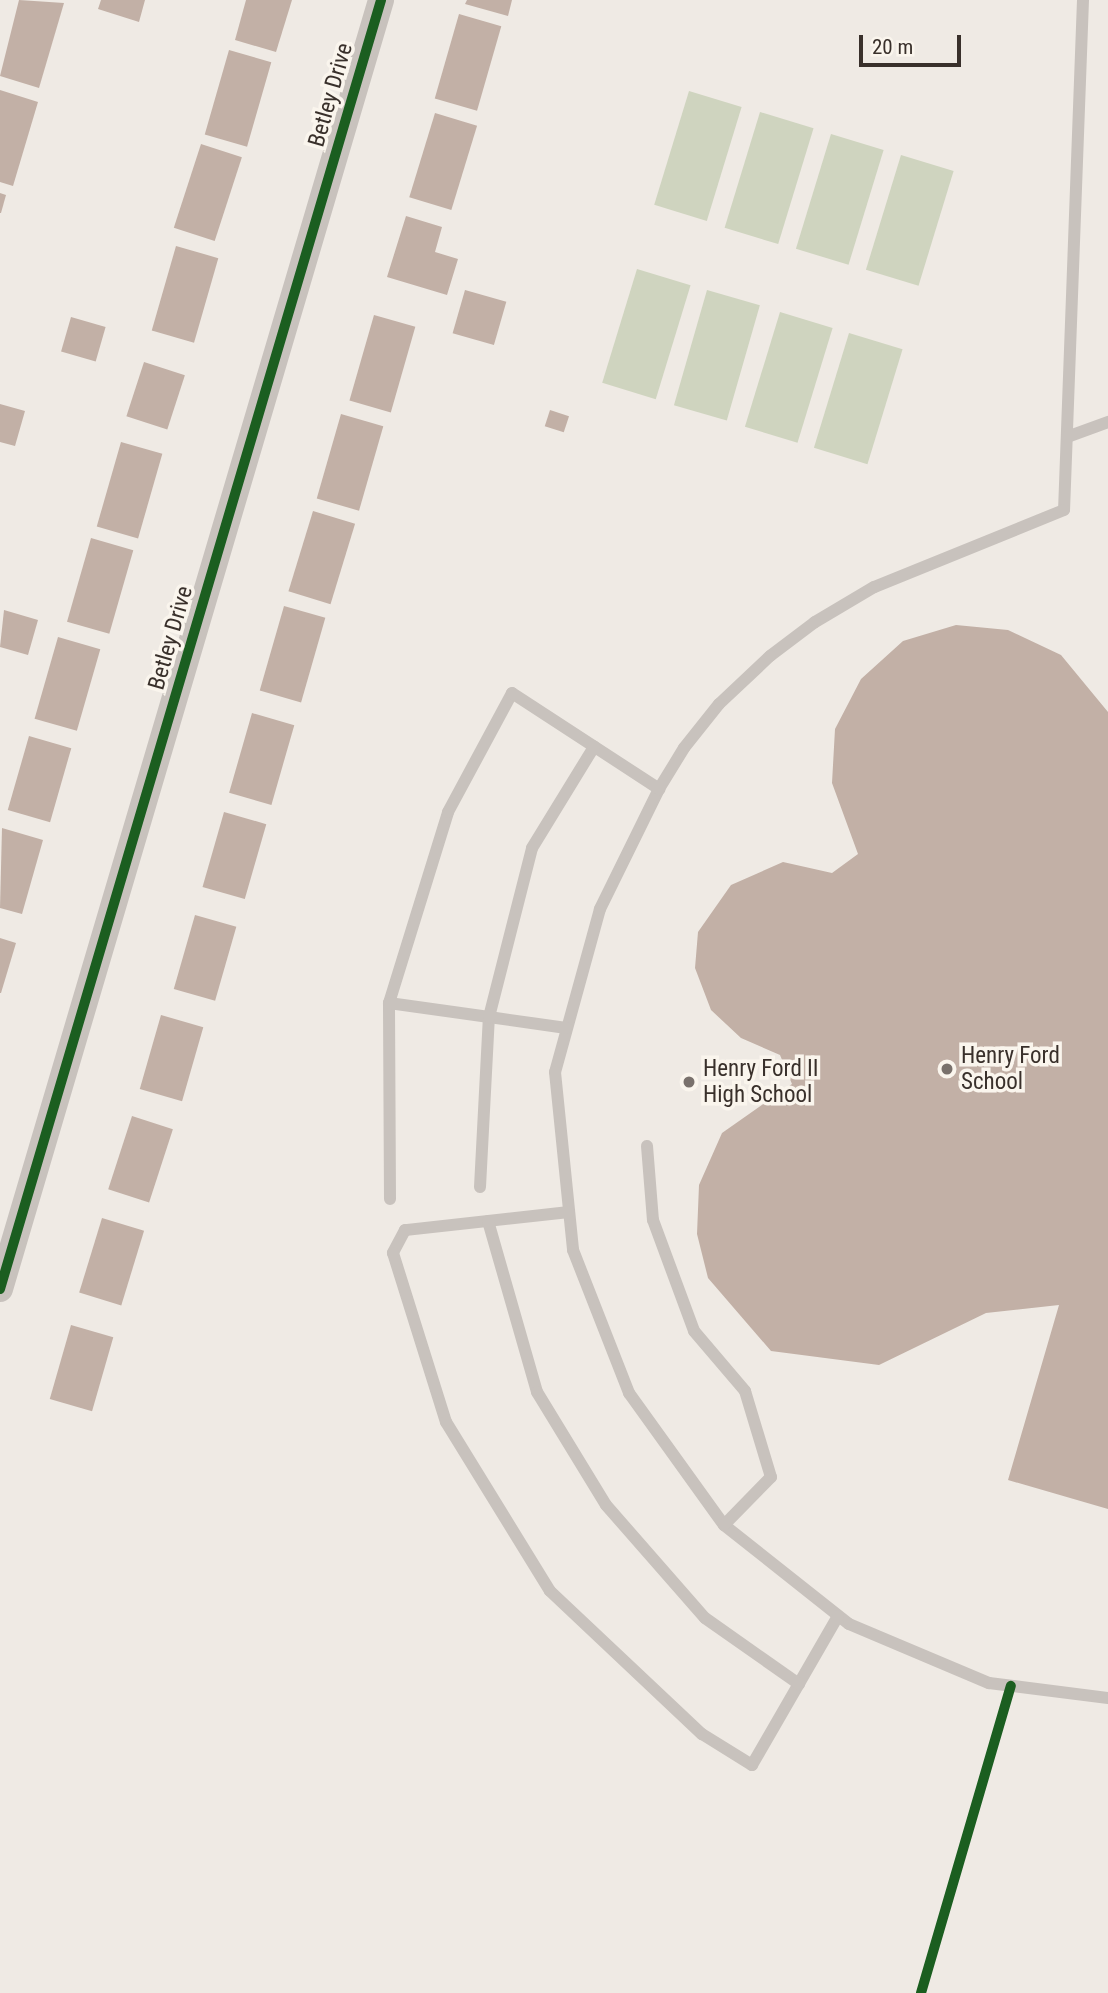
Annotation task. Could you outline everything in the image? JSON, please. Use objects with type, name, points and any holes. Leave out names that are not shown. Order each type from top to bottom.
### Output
[{"type":"street","name":"Betley Drive","points":[[0,1289],[381,0]]},
{"type":"lane","points":[[1083,0],[1064,510],[916,568],[815,622],[719,705],[684,748],[659,789],[600,909],[555,1072],[573,1250],[629,1394],[724,1525],[838,1616],[989,1683],[1108,1698]]},
{"type":"lane","points":[[1067,437],[1108,422]]},
{"type":"lane","points":[[390,1199],[389,1003],[447,812],[512,694],[659,789]]},
{"type":"lane","points":[[480,1187],[489,1017],[532,848],[594,747]]},
{"type":"lane","points":[[389,1003],[566,1028]]},
{"type":"lane","points":[[647,1146],[653,1220],[694,1331],[745,1391],[771,1477],[724,1525]]},
{"type":"lane","points":[[569,1212],[405,1230],[393,1253],[446,1422],[550,1591],[702,1734],[752,1765],[838,1616]]},
{"type":"lane","points":[[488,1221],[537,1392],[606,1505],[705,1618],[799,1684]]},
{"type":"green space","points":[[689,91],[742,107],[707,221],[654,205]]},
{"type":"green space","points":[[760,112],[814,128],[778,244],[725,228]]},
{"type":"green space","points":[[831,134],[884,150],[849,265],[796,249]]},
{"type":"green space","points":[[901,155],[954,171],[919,286],[866,270]]},
{"type":"green space","points":[[637,269],[691,285],[656,399],[602,383]]},
{"type":"green space","points":[[707,290],[760,305],[727,421],[674,405]]},
{"type":"green space","points":[[780,312],[833,328],[798,443],[745,427]]},
{"type":"green space","points":[[849,333],[903,349],[867,464],[814,448]]},
{"type":"building","points":[[19,0],[64,3],[39,88],[0,76]]},
{"type":"building","points":[[101,0],[145,0],[139,22],[98,9]]},
{"type":"building","points":[[246,0],[292,0],[276,52],[235,40]]},
{"type":"building","points":[[467,0],[512,0],[508,16],[465,4]]},
{"type":"building","points":[[459,14],[501,26],[477,111],[435,99]]},
{"type":"building","points":[[229,50],[271,62],[247,147],[205,135]]},
{"type":"building","points":[[0,90],[38,102],[13,186],[0,182]]},
{"type":"building","points":[[435,113],[477,126],[451,210],[409,197]]},
{"type":"building","points":[[201,144],[242,157],[215,241],[174,228]]},
{"type":"building","points":[[0,193],[6,195],[1,213],[0,213]]},
{"type":"building","points":[[406,216],[442,227],[435,252],[458,259],[447,295],[387,277]]},
{"type":"building","points":[[176,246],[218,258],[194,343],[152,331]]},
{"type":"building","points":[[465,290],[506,302],[494,345],[453,333]]},
{"type":"building","points":[[374,315],[415,327],[391,412],[349,401]]},
{"type":"building","points":[[71,317],[106,327],[96,362],[61,352]]},
{"type":"building","points":[[144,362],[185,375],[167,429],[126,416]]},
{"type":"building","points":[[0,404],[25,411],[15,446],[0,442]]},
{"type":"building","points":[[550,410],[569,416],[564,432],[545,426]]},
{"type":"building","points":[[341,414],[383,426],[359,511],[317,499]]},
{"type":"building","points":[[121,442],[162,454],[138,538],[97,527]]},
{"type":"building","points":[[313,511],[355,524],[331,604],[288,591]]},
{"type":"building","points":[[91,538],[133,550],[109,634],[67,622]]},
{"type":"building","points":[[284,606],[325,618],[301,702],[260,691]]},
{"type":"building","points":[[4,610],[38,620],[28,655],[0,647]]},
{"type":"building","name":"Henry Ford School","points":[[956,625],[1008,630],[1061,655],[1108,712],[1108,1509],[1008,1480],[1059,1305],[986,1313],[879,1365],[771,1351],[708,1278],[697,1234],[699,1185],[722,1133],[792,1084],[780,1055],[741,1038],[711,1010],[695,968],[698,932],[731,885],[783,862],[832,873],[858,854],[832,783],[835,729],[861,679],[903,641]]},
{"type":"building","points":[[58,637],[100,649],[77,731],[35,719]]},
{"type":"building","points":[[252,713],[294,725],[271,805],[229,793]]},
{"type":"building","points":[[29,736],[71,748],[50,822],[8,810]]},
{"type":"building","points":[[224,812],[266,824],[245,899],[203,887]]},
{"type":"building","points":[[2,828],[43,840],[22,914],[0,908]]},
{"type":"building","points":[[195,915],[236,927],[215,1001],[174,989]]},
{"type":"building","points":[[0,938],[16,943],[1,993],[0,993]]},
{"type":"building","points":[[161,1015],[203,1027],[182,1101],[140,1089]]},
{"type":"building","points":[[132,1116],[173,1129],[149,1203],[108,1189]]},
{"type":"building","points":[[102,1218],[144,1231],[121,1305],[79,1293]]},
{"type":"building","points":[[71,1325],[113,1337],[92,1411],[50,1399]]},
{"type":"cycle path","points":[[0,1289],[381,0]]},
{"type":"cycle path","points":[[921,1993],[1011,1686]]},
{"type":"place","name":"Henry Ford School","points":[[947,1069]]},
{"type":"place","name":"Henry Ford II High School","points":[[689,1082]]}]
